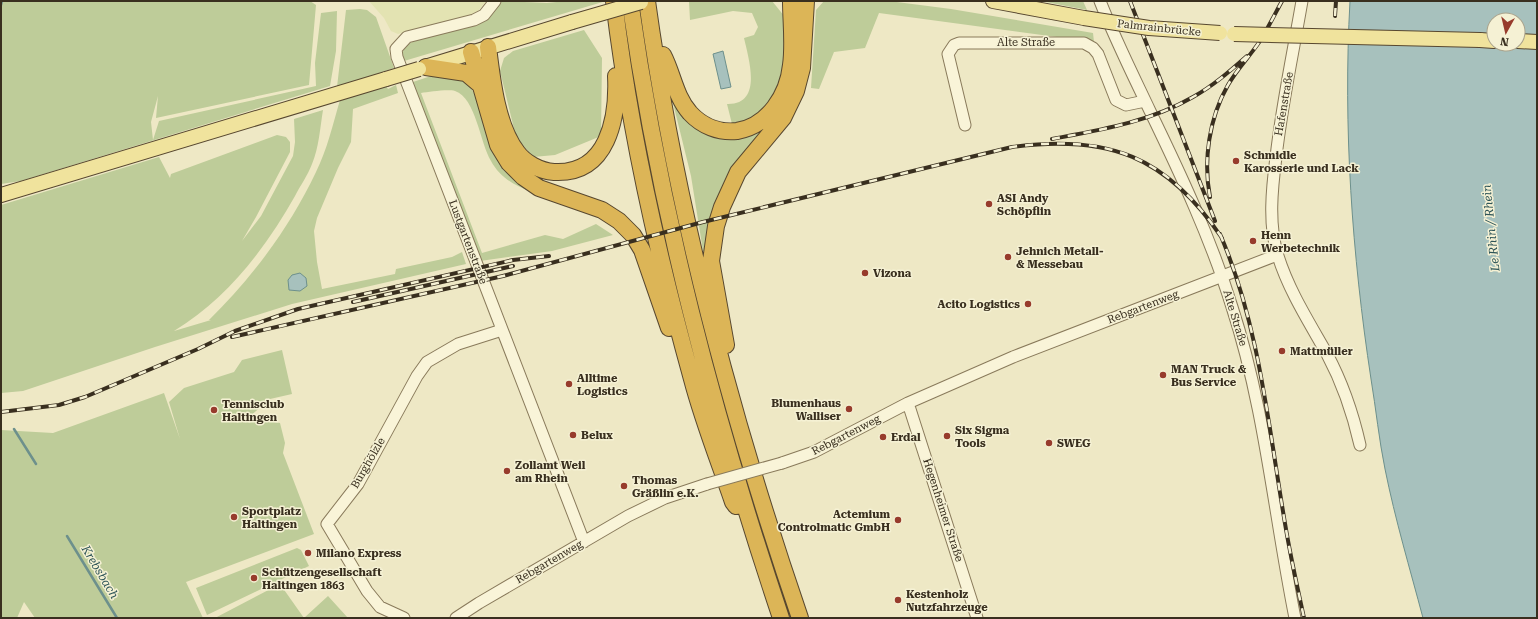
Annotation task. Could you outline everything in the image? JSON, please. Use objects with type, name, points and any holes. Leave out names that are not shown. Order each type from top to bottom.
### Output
[{"type":"highway","points":[[614,1],[629,100],[660,256],[692,380],[733,502],[751,527]]},
{"type":"highway","points":[[630,1],[653,143],[676,256],[698,342],[751,527],[781,618]]},
{"type":"highway","points":[[723,369],[726,341],[711,261],[716,226],[722,207],[738,172],[783,118],[796,91],[802,68],[806,1]]},
{"type":"highway","points":[[648,4],[664,104],[686,219],[723,369],[763,507],[800,618]]},
{"type":"highway","points":[[653,37],[665,58],[676,90],[689,112],[706,125],[716,129],[730,131],[745,129],[753,127],[770,114],[784,92],[791,66],[789,4]]},
{"type":"highway","points":[[488,47],[496,95],[507,135],[512,145],[518,154],[533,166],[551,172],[568,171],[587,164],[597,155],[609,134],[617,100],[617,28]]},
{"type":"highway","points":[[471,52],[498,146],[509,163],[523,177],[539,188],[602,210],[619,221],[633,235],[642,250],[684,371],[692,380]]},
{"type":"highway","points":[[422,68],[466,73],[479,84]]},
{"type":"main road","name":"Palmrainbrücke","points":[[993,1],[1084,18],[1149,28],[1234,34],[1486,40]]},
{"type":"main road","points":[[1,195],[572,22],[648,4]]},
{"type":"main road","points":[[1526,41],[1537,42]]},
{"type":"street","name":"Lustgartenstraße","points":[[495,1],[484,15],[474,20],[407,37],[396,49],[397,57],[408,89],[584,542]]},
{"type":"street","name":"Alte Straße","points":[[1100,1],[1115,38],[1190,197],[1222,277],[1245,350],[1254,390],[1269,461],[1279,537],[1295,618]]},
{"type":"street","name":"Hafenstraße","points":[[1302,1],[1280,123],[1272,187],[1272,221],[1277,255],[1296,301],[1338,377],[1357,430],[1360,445]]},
{"type":"street","name":"Alte Straße","points":[[965,126],[948,54],[954,45],[959,43],[1084,43],[1094,48],[1100,58],[1116,100],[1126,105],[1145,101]]},
{"type":"street","points":[[1222,277],[1277,255]]},
{"type":"street","name":"Rebgartenweg","points":[[456,618],[584,542],[665,498],[814,452],[908,403],[1068,335],[1222,277]]},
{"type":"street","name":"Burghölzle","points":[[404,618],[380,607],[367,591],[327,524],[358,484],[417,376],[427,362],[458,344],[502,330]]},
{"type":"street","name":"Hegenheimer Straße","points":[[908,403],[978,618]]},
{"type":"green space","points":[[1,1],[310,1],[316,5],[309,85],[156,118],[158,96],[151,122],[153,140],[159,121],[316,86],[315,63],[321,13],[337,11],[336,51],[330,86],[21,181],[1,184]]},
{"type":"green space","points":[[369,1],[486,1],[478,11],[470,15],[398,34],[391,31],[384,18]]},
{"type":"green space","points":[[500,1],[547,3],[566,1],[606,1],[404,61],[401,57],[405,46],[414,41],[442,33]]},
{"type":"green space","points":[[772,1],[785,17],[787,45],[780,81],[773,97],[749,121],[732,124],[727,104],[738,102],[746,97],[750,89],[751,80],[749,58],[744,38],[754,35],[758,27],[752,13],[733,11],[690,20],[689,2]]},
{"type":"green space","points":[[824,1],[889,1],[951,9],[1093,33],[1094,42],[879,13],[865,48],[834,52],[819,89],[811,88],[816,10]]},
{"type":"green space","points":[[1041,1],[1083,1],[1087,10]]},
{"type":"green space","points":[[346,10],[367,10],[376,17],[394,68],[337,87]]},
{"type":"green space","points":[[584,30],[602,58],[601,136],[555,155],[533,157],[516,137],[500,71],[504,58],[513,51]]},
{"type":"green space","points":[[434,75],[458,79],[468,85],[478,102],[491,145],[497,159],[509,174],[529,191],[517,186],[502,176],[494,166],[487,153],[473,111],[462,95],[452,90],[421,93],[482,253],[545,235],[563,239],[596,224],[613,235],[552,251],[480,261],[410,83]]},
{"type":"green space","points":[[396,85],[398,93],[353,109],[351,142],[338,168],[317,218],[314,231],[317,262],[322,289],[395,274],[396,269],[452,257],[462,252],[466,264],[292,304],[155,347],[23,391],[1,393],[1,205],[159,157],[170,178],[171,174],[277,135],[286,137],[290,142],[290,152],[242,241],[261,216],[293,156],[295,142],[294,119],[323,110],[318,144],[310,168],[271,235],[258,254],[228,288],[211,304],[174,331],[211,320],[209,320],[240,287],[269,251],[306,192],[320,164],[330,137],[340,100],[386,86],[388,89]]},
{"type":"green space","points":[[677,101],[705,130],[771,120],[760,137],[706,253],[703,251],[691,176],[673,103]]},
{"type":"green space","points":[[282,350],[292,394],[270,399],[248,418],[280,423],[285,443],[283,453],[314,534],[186,582],[203,618],[35,618],[24,602],[17,618],[1,618],[1,430],[53,433],[164,393],[180,439],[169,402],[184,388],[234,372],[242,360]]},
{"type":"green space","name":"Schützengesellschaft Haltingen 1863","points":[[297,548],[301,550],[309,566],[207,615],[196,588]]},
{"type":"green space","points":[[280,584],[304,618],[215,618]]},
{"type":"green space","points":[[328,596],[348,618],[304,618]]},
{"type":"water","name":"Le Rhin / Rhein","points":[[1350,1],[1537,1],[1537,618],[1423,618],[1398,525],[1385,469],[1364,332],[1354,238],[1348,96]]},
{"type":"water","points":[[723,51],[731,87],[721,89],[713,54]]},
{"type":"water","points":[[300,273],[306,278],[307,286],[300,291],[289,290],[288,280],[292,275]]},
{"type":"waterway","name":"Krebsbach","points":[[1,5],[2,1]]},
{"type":"waterway","name":"Krebsbach","points":[[14,429],[36,464]]},
{"type":"waterway","name":"Krebsbach","points":[[67,536],[117,618]]},
{"type":"railway","points":[[1130,1],[1215,221]]},
{"type":"railway","points":[[1210,197],[1207,169],[1208,154],[1209,140],[1216,111],[1221,98],[1235,73],[1260,41],[1282,1]]},
{"type":"railway","points":[[1335,16],[1336,1]]},
{"type":"railway","points":[[1052,139],[1124,124],[1177,106],[1200,93],[1221,78],[1247,56]]},
{"type":"railway","points":[[232,337],[503,276],[703,222],[1012,147],[1046,144],[1078,144],[1106,148],[1132,157],[1157,170],[1179,187],[1201,210],[1222,238]]},
{"type":"railway","points":[[1220,234],[1234,270],[1254,344],[1269,420],[1287,535],[1304,618]]},
{"type":"railway","points":[[1,412],[59,405],[85,397],[198,349],[235,331],[298,309],[513,260],[549,256]]},
{"type":"railway","points":[[353,302],[513,266]]},
{"type":"place","name":"Schmidle Karosserie und Lack","points":[[1236,161]]},
{"type":"place","name":"ASI Andy Schöpflin","points":[[989,204]]},
{"type":"place","name":"Henn Werbetechnik","points":[[1253,241]]},
{"type":"place","name":"Jehnich Metall- & Messebau","points":[[1008,257]]},
{"type":"place","name":"Vizona","points":[[865,273]]},
{"type":"place","name":"Acito Logistics","points":[[1028,304]]},
{"type":"place","name":"Mattmüller","points":[[1282,351]]},
{"type":"place","name":"MAN Truck & Bus Service","points":[[1163,375]]},
{"type":"place","name":"Alltime Logistics","points":[[569,384]]},
{"type":"place","name":"Blumenhaus Walliser","points":[[849,409]]},
{"type":"place","name":"Tennisclub Haltingen","points":[[214,410]]},
{"type":"place","name":"Belux","points":[[573,435]]},
{"type":"place","name":"Six Sigma Tools","points":[[947,436]]},
{"type":"place","name":"Erdal","points":[[883,437]]},
{"type":"place","name":"SWEG","points":[[1049,443]]},
{"type":"place","name":"Zollamt Weil am Rhein","points":[[507,471]]},
{"type":"place","name":"Thomas Gräßlin e.K.","points":[[624,486]]},
{"type":"place","name":"Sportplatz Haltingen","points":[[234,517]]},
{"type":"place","name":"Actemium Controlmatic GmbH","points":[[898,520]]},
{"type":"place","name":"Milano Express","points":[[308,553]]},
{"type":"place","name":"Schützengesellschaft Haltingen 1863","points":[[254,578]]},
{"type":"place","name":"Kestenholz Nutzfahrzeuge","points":[[898,600]]}]
